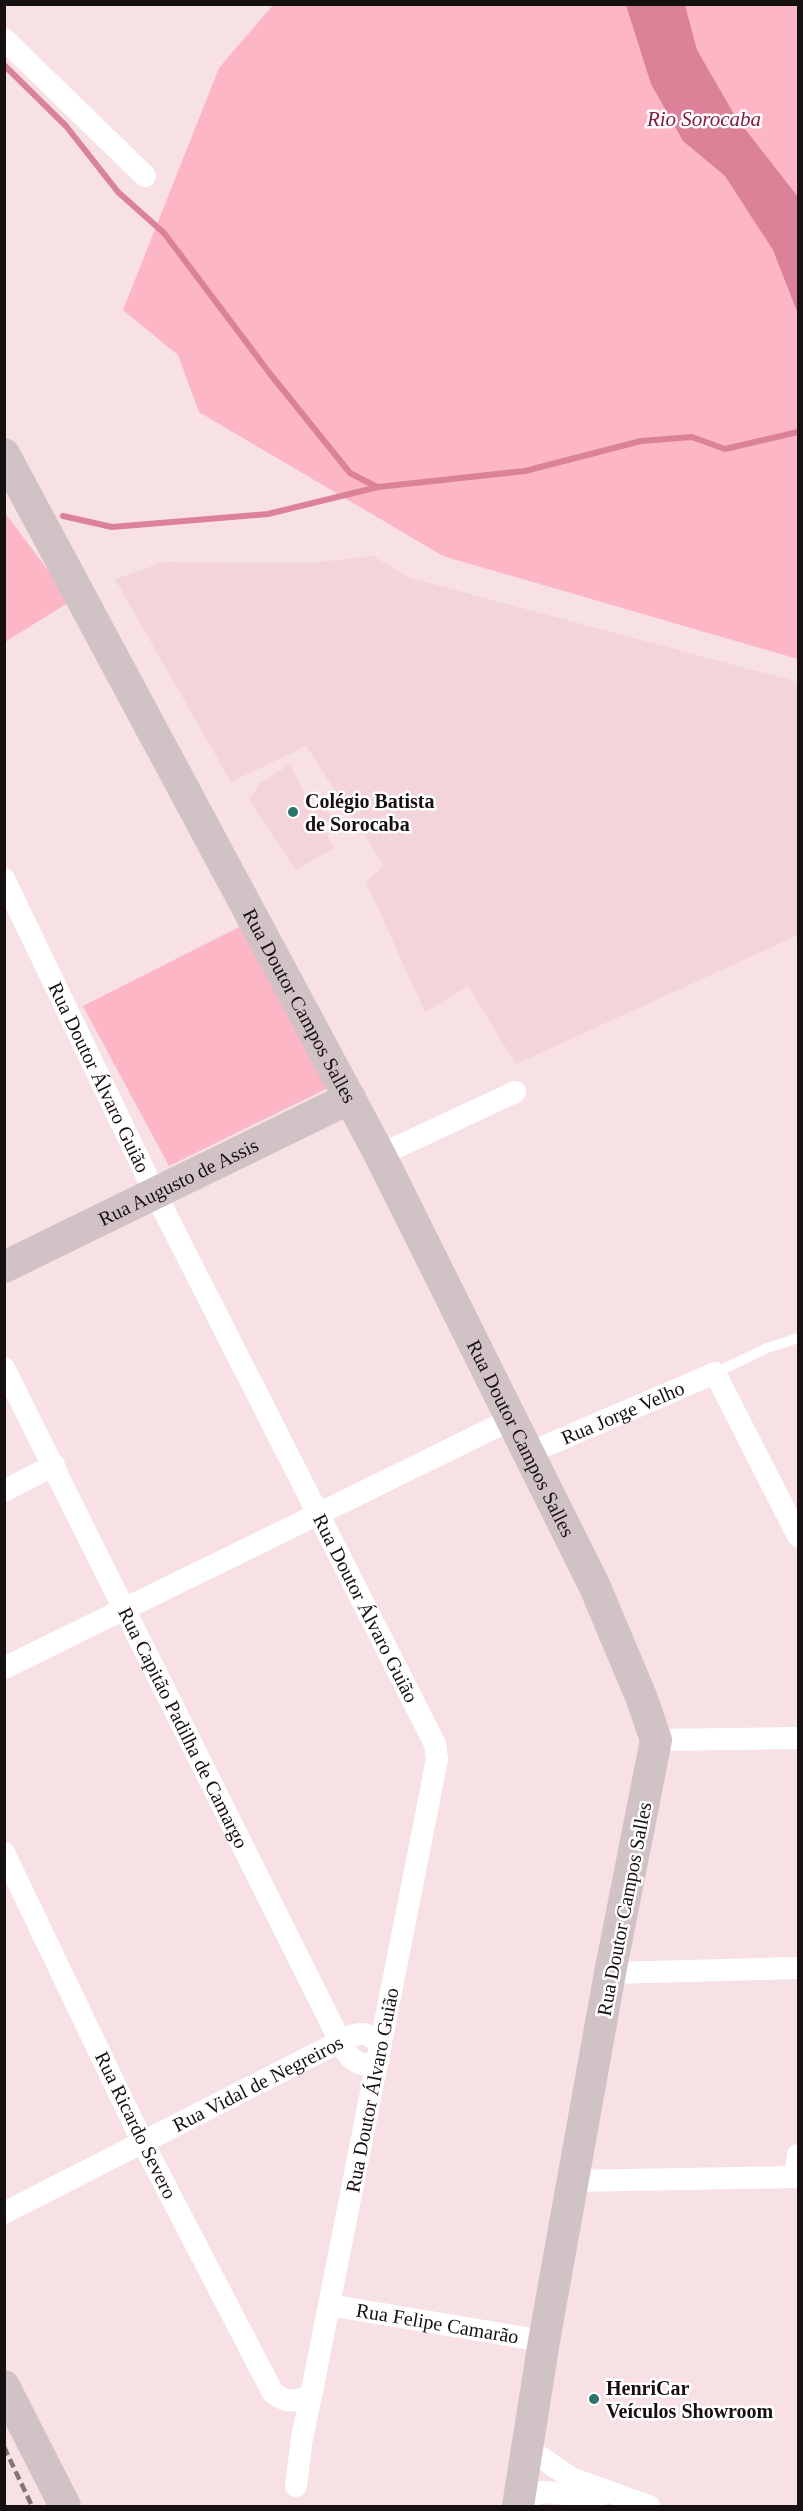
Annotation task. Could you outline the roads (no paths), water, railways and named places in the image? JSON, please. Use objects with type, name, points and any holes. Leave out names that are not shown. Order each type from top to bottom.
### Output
[{"type":"main road","name":"Rua Doutor Campos Salles","points":[[4,454],[380,1155],[595,1587],[642,1699],[656,1740],[610,1973],[544,2341],[519,2502]]},
{"type":"main road","name":"Rua Augusto de Assis","points":[[4,1267],[350,1098]]},
{"type":"main road","points":[[4,2385],[65,2506]]},
{"type":"street","points":[[4,39],[145,176]]},
{"type":"street","name":"Rua Doutor Álvaro Guião","points":[[4,879],[155,1193],[435,1744],[437,1759],[380,2052],[329,2304],[304,2398],[297,2486]]},
{"type":"street","points":[[380,1155],[516,1092]]},
{"type":"street","name":"Rua Capitão Padilha de Camargo","points":[[4,1368],[348,2057],[356,2063],[366,2065],[380,2052]]},
{"type":"street","points":[[716,1373],[798,1536]]},
{"type":"street","name":"Rua Jorge Velho","points":[[529,1453],[716,1373]]},
{"type":"street","points":[[4,1668],[512,1419]]},
{"type":"street","points":[[4,1491],[54,1465]]},
{"type":"street","points":[[656,1740],[798,1738]]},
{"type":"street","name":"Rua Ricardo Severo","points":[[4,1853],[142,2141],[273,2393],[302,2438]]},
{"type":"street","points":[[610,1973],[798,1968]]},
{"type":"street","name":"Rua Vidal de Negreiros","points":[[4,2212],[340,2042]]},
{"type":"street","points":[[573,2181],[797,2170]]},
{"type":"street","name":"Rua Felipe Camarão","points":[[329,2304],[544,2341]]},
{"type":"street","points":[[273,2393],[285,2402],[304,2398]]},
{"type":"street","points":[[529,2449],[571,2478],[644,2505]]},
{"type":"street","points":[[519,2502],[543,2492],[644,2505]]},
{"type":"lane","points":[[716,1373],[767,1348],[798,1338]]},
{"type":"water","name":"Rio Sorocaba","points":[[626,5],[685,5],[697,50],[735,116],[798,197],[798,314],[773,250],[725,176],[683,141],[651,84]]},
{"type":"waterway","points":[[4,65],[66,126],[118,192],[164,233],[271,375],[350,473],[377,487]]},
{"type":"waterway","points":[[63,516],[112,527],[268,514],[378,487],[525,471],[641,441],[692,437],[725,449],[798,432]]},
{"type":"railway","points":[[4,2447],[32,2506]]},
{"type":"place","name":"Colégio Batista de Sorocaba","points":[[293,812]]},
{"type":"place","name":"HenriCar Veículos Showroom","points":[[594,2399]]}]
